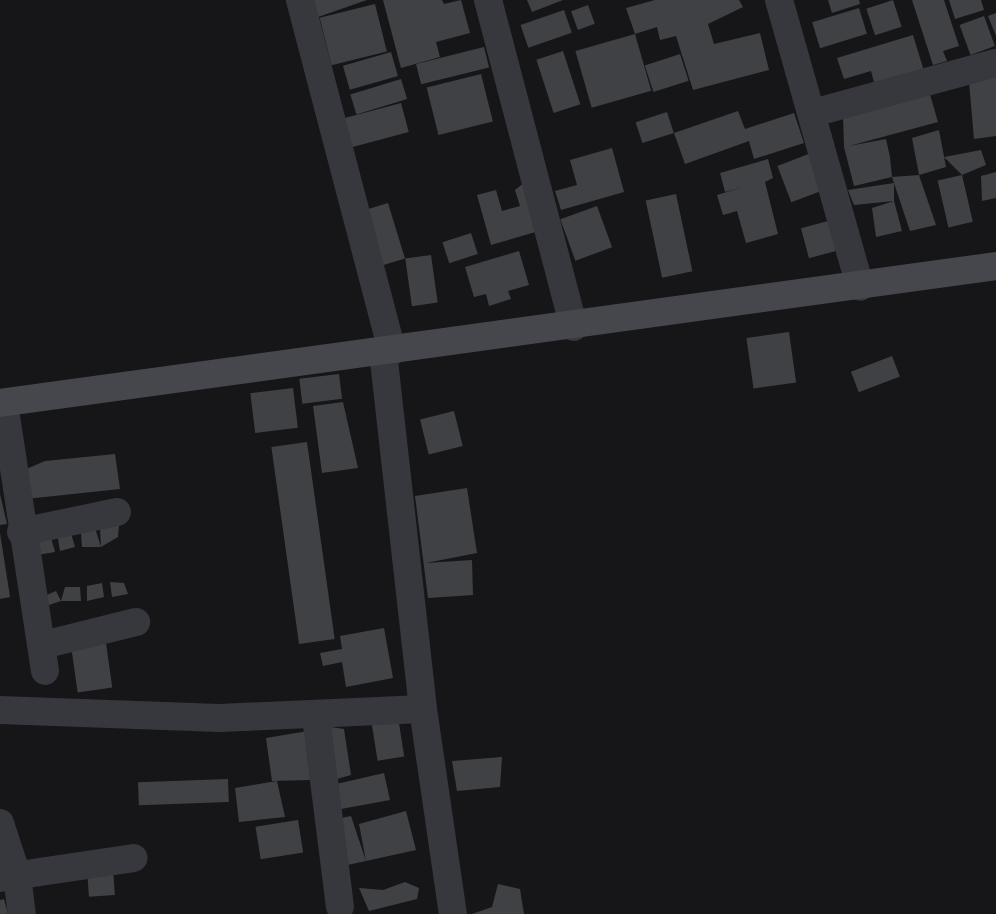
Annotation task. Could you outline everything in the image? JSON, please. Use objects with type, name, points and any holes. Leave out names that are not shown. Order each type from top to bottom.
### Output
[{"type":"main road","points":[[2,403],[574,327],[996,266]]},
{"type":"street","points":[[300,0],[388,351],[423,709],[453,914]]},
{"type":"street","points":[[488,0],[574,327]]},
{"type":"street","points":[[779,0],[813,113],[860,287]]},
{"type":"street","points":[[813,113],[996,63]]},
{"type":"street","points":[[2,403],[21,532],[44,658],[136,622]]},
{"type":"street","points":[[21,532],[117,512]]},
{"type":"street","points":[[0,710],[120,717],[316,717],[423,709]]},
{"type":"street","points":[[316,717],[340,906]]},
{"type":"street","points":[[0,823],[9,876],[22,914]]},
{"type":"street","points":[[9,876],[134,858]]},
{"type":"building","points":[[312,0],[367,0],[318,17]]},
{"type":"building","points":[[383,0],[442,0],[444,4],[461,0],[470,33],[436,42],[440,57],[401,68]]},
{"type":"building","points":[[527,0],[563,0],[532,12]]},
{"type":"building","points":[[655,0],[739,0],[743,7],[708,24],[714,44],[760,33],[769,70],[693,90],[676,36],[660,40],[657,27],[635,34],[626,8]]},
{"type":"building","points":[[828,0],[859,0],[860,4],[832,13]]},
{"type":"building","points":[[893,0],[902,27],[875,35],[866,9]]},
{"type":"building","points":[[912,0],[944,0],[959,46],[943,51],[947,61],[933,65]]},
{"type":"building","points":[[949,0],[981,0],[984,10],[955,19]]},
{"type":"building","points":[[375,4],[387,52],[332,65],[320,18]]},
{"type":"building","points":[[588,5],[595,24],[578,30],[571,11]]},
{"type":"building","points":[[859,8],[867,34],[820,48],[812,22]]},
{"type":"building","points":[[564,10],[572,33],[528,48],[521,25]]},
{"type":"building","points":[[996,13],[996,36],[988,16]]},
{"type":"building","points":[[984,16],[995,46],[971,55],[960,25]]},
{"type":"building","points":[[635,34],[651,91],[592,108],[575,51]]},
{"type":"building","points":[[913,35],[924,71],[875,86],[871,71],[844,79],[837,58]]},
{"type":"building","points":[[484,47],[489,67],[421,84],[416,64]]},
{"type":"building","points":[[563,51],[580,104],[554,113],[536,60]]},
{"type":"building","points":[[391,52],[398,76],[350,90],[343,66]]},
{"type":"building","points":[[680,54],[689,81],[653,92],[645,65]]},
{"type":"building","points":[[481,74],[493,122],[439,135],[427,88]]},
{"type":"building","points":[[996,76],[996,136],[974,139],[969,82]]},
{"type":"building","points":[[401,79],[407,99],[356,115],[350,94]]},
{"type":"building","points":[[929,91],[938,122],[849,146],[886,139],[890,157],[892,177],[854,186],[844,147],[843,116]]},
{"type":"building","points":[[401,103],[409,132],[352,147],[344,118]]},
{"type":"building","points":[[738,111],[745,129],[794,113],[804,143],[754,159],[749,141],[685,164],[674,133]]},
{"type":"building","points":[[667,112],[674,133],[642,143],[636,122]]},
{"type":"building","points":[[939,130],[946,167],[919,175],[912,138]]},
{"type":"building","points":[[612,148],[624,192],[561,210],[555,191],[577,185],[570,160]]},
{"type":"building","points":[[981,150],[986,165],[962,175],[944,157]]},
{"type":"building","points":[[811,153],[825,189],[791,202],[777,166]]},
{"type":"building","points":[[768,159],[773,178],[765,182],[778,234],[746,243],[737,211],[723,215],[717,195],[743,187],[725,192],[720,173]]},
{"type":"building","points":[[996,172],[996,198],[982,201],[981,176]]},
{"type":"building","points":[[919,175],[936,225],[910,231],[892,177]]},
{"type":"building","points":[[962,175],[973,222],[948,227],[938,181]]},
{"type":"building","points":[[525,182],[539,231],[491,245],[477,195],[496,190],[502,211],[520,206],[515,190]]},
{"type":"building","points":[[894,183],[894,201],[854,205],[848,190]]},
{"type":"building","points":[[676,194],[692,271],[662,278],[646,200]]},
{"type":"building","points":[[894,201],[902,231],[876,237],[872,208]]},
{"type":"building","points":[[388,203],[405,258],[377,267],[360,211]]},
{"type":"building","points":[[597,206],[612,247],[575,261],[560,219]]},
{"type":"building","points":[[828,221],[836,251],[809,258],[801,228]]},
{"type":"building","points":[[471,233],[478,254],[449,263],[442,242]]},
{"type":"building","points":[[519,251],[529,285],[508,291],[511,299],[489,306],[486,294],[474,297],[465,267]]},
{"type":"building","points":[[431,255],[438,303],[412,306],[405,259]]},
{"type":"building","points":[[789,332],[796,383],[754,388],[746,338]]},
{"type":"building","points":[[892,356],[900,377],[859,392],[851,372]]},
{"type":"building","points":[[339,374],[342,399],[302,404],[299,379]]},
{"type":"building","points":[[293,388],[298,428],[255,433],[250,393]]},
{"type":"building","points":[[343,402],[358,468],[322,473],[313,406]]},
{"type":"building","points":[[454,411],[463,446],[429,454],[420,419]]},
{"type":"building","points":[[307,442],[335,639],[299,644],[271,447]]},
{"type":"building","points":[[115,454],[120,489],[26,499],[24,470],[45,461]]},
{"type":"building","points":[[467,488],[477,553],[426,563],[472,560],[473,595],[428,598],[415,496]]},
{"type":"building","points":[[0,494],[7,524],[0,525]]},
{"type":"building","points":[[119,525],[118,537],[101,547],[100,528]]},
{"type":"building","points":[[95,528],[101,547],[82,547],[81,533]]},
{"type":"building","points":[[70,530],[75,547],[60,551],[57,532]]},
{"type":"building","points":[[0,533],[10,597],[0,599]]},
{"type":"building","points":[[50,534],[55,552],[37,555],[36,539]]},
{"type":"building","points":[[110,582],[124,583],[128,594],[112,597]]},
{"type":"building","points":[[102,583],[104,597],[87,601],[87,586]]},
{"type":"building","points":[[65,587],[80,587],[81,601],[61,601]]},
{"type":"building","points":[[56,591],[61,601],[43,607],[44,596]]},
{"type":"building","points":[[384,628],[393,678],[346,687],[342,662],[323,666],[320,653],[342,649],[340,636]]},
{"type":"building","points":[[106,643],[112,688],[78,692],[71,648]]},
{"type":"building","points":[[398,717],[404,757],[378,761],[371,721]]},
{"type":"building","points":[[324,726],[344,729],[351,775],[330,781]]},
{"type":"building","points":[[308,731],[311,780],[272,781],[266,738]]},
{"type":"building","points":[[502,757],[500,787],[457,791],[452,761]]},
{"type":"building","points":[[384,773],[390,800],[341,809],[332,785]]},
{"type":"building","points":[[228,779],[229,802],[139,805],[138,782]]},
{"type":"building","points":[[277,781],[285,817],[239,822],[235,788]]},
{"type":"building","points":[[406,811],[416,850],[366,861],[359,824]]},
{"type":"building","points":[[351,816],[366,861],[338,867],[331,820]]},
{"type":"building","points":[[298,820],[303,853],[261,859],[256,827]]},
{"type":"building","points":[[113,868],[115,895],[89,897],[87,870]]},
{"type":"building","points":[[405,882],[419,888],[417,899],[369,911],[359,888],[383,890]]},
{"type":"building","points":[[498,884],[520,889],[524,914],[472,914],[492,907]]},
{"type":"building","points":[[4,899],[8,914],[0,914],[0,900]]}]
